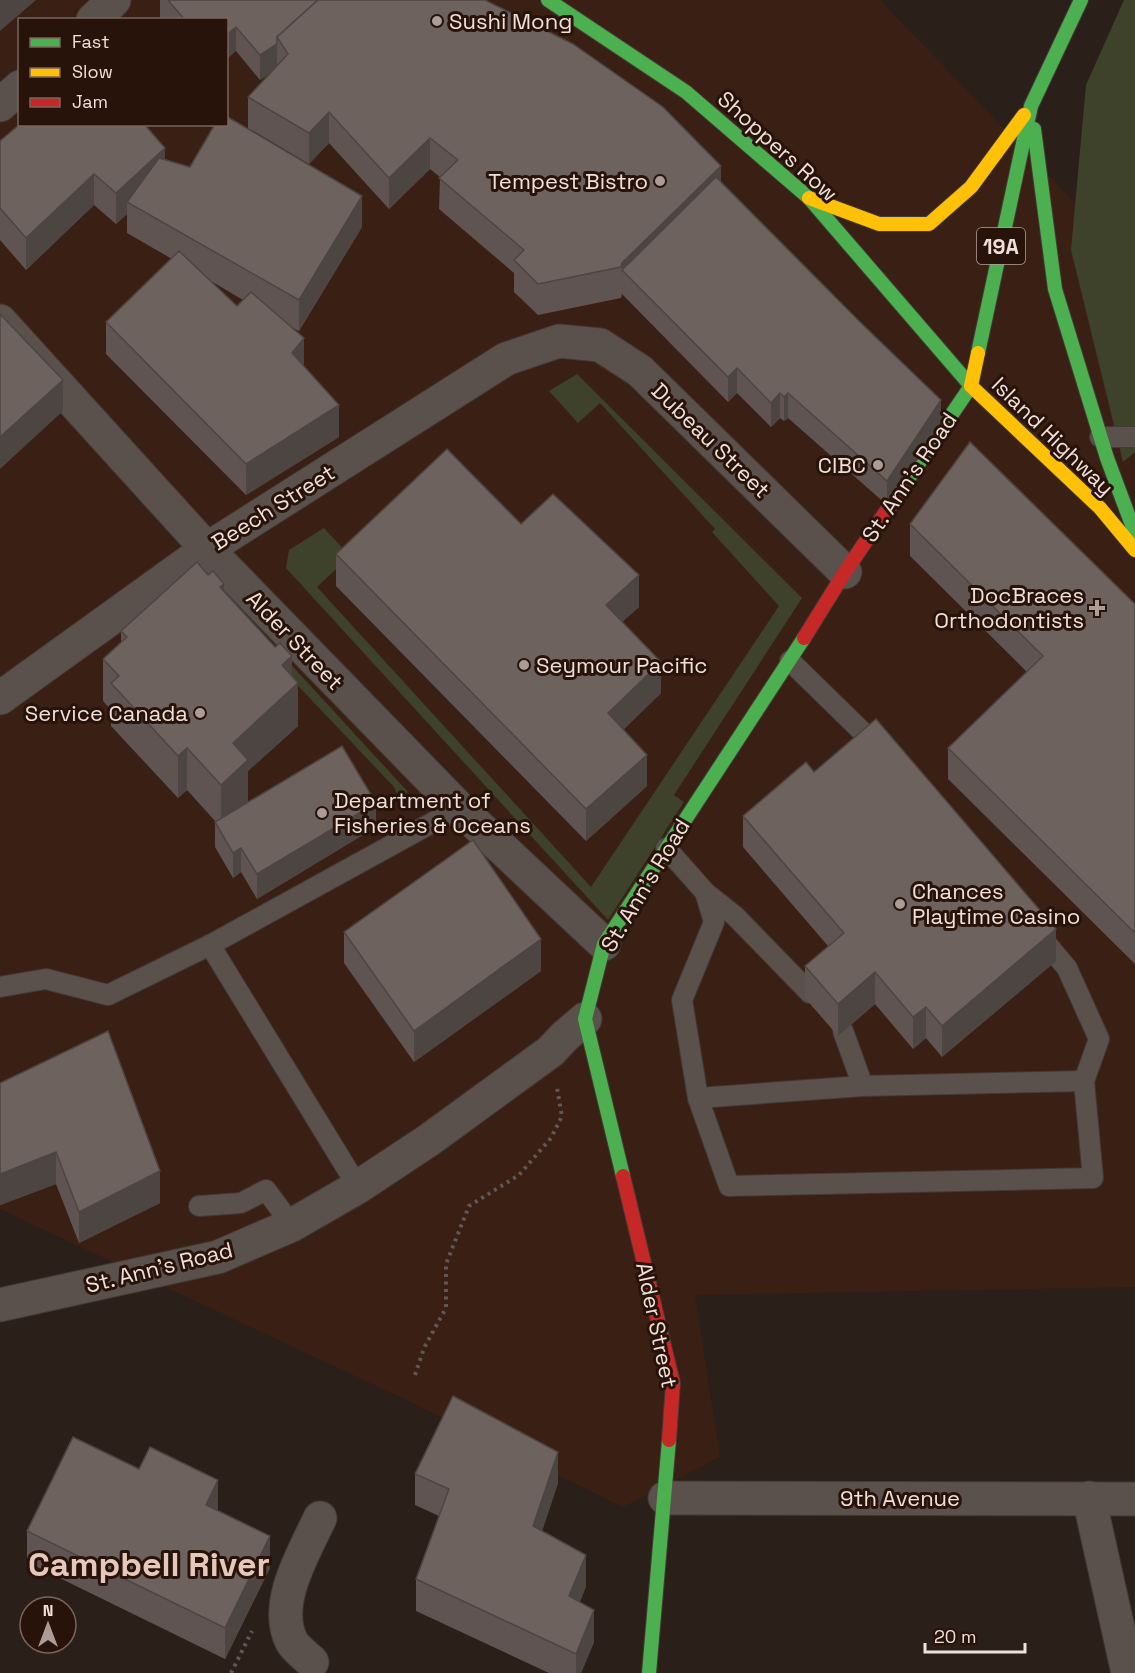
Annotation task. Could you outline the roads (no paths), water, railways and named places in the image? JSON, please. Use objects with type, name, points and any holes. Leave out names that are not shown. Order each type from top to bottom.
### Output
[{"type":"street","points":[[95,18],[114,0]]},
{"type":"street","name":"Shoppers Row","points":[[548,0],[686,92],[809,198],[971,386]]},
{"type":"street","name":"Island Highway","points":[[1081,0],[1031,106],[971,386],[1100,508],[1135,550]]},
{"type":"street","points":[[0,105],[18,89]]},
{"type":"street","points":[[809,198],[879,224],[930,224],[971,187],[1031,106]]},
{"type":"street","points":[[1031,106],[1055,289],[1101,437],[1135,533]]},
{"type":"street","name":"Alder Street","points":[[0,321],[207,549],[459,808],[604,944]]},
{"type":"street","name":"Beech Street","points":[[0,698],[207,549],[506,359],[559,341]]},
{"type":"street","name":"Dubeau Street","points":[[559,341],[600,345],[640,370],[845,572]]},
{"type":"street","name":"St. Ann's Road","points":[[0,1305],[219,1257],[292,1225],[358,1187],[429,1140],[551,1051],[585,1019],[604,944],[790,661],[845,572],[971,386]]},
{"type":"street","name":"Alder Street","points":[[585,1019],[673,1383],[649,1673]]},
{"type":"street","name":"9th Avenue","points":[[665,1498],[1135,1498]]},
{"type":"street","points":[[1089,1498],[1128,1673]]},
{"type":"street","points":[[312,1662],[293,1643],[286,1624],[286,1598],[320,1518]]},
{"type":"lane","points":[[1101,437],[1135,437]]},
{"type":"lane","points":[[790,661],[877,746],[892,764]]},
{"type":"lane","points":[[0,987],[46,979],[108,995],[210,945],[459,808]]},
{"type":"lane","points":[[666,848],[705,892],[735,916],[810,993]]},
{"type":"lane","points":[[705,892],[714,922],[682,1000],[698,1098],[729,1186],[1093,1178],[1084,1081],[1099,1038],[1067,968],[1029,924]]},
{"type":"lane","points":[[210,945],[358,1187]]},
{"type":"lane","points":[[843,1031],[863,1086]]},
{"type":"lane","points":[[698,1098],[863,1086],[1084,1081]]},
{"type":"lane","points":[[199,1206],[241,1203],[266,1190],[292,1225]]},
{"type":"place","name":"Sushi Mong","points":[[437,21]]},
{"type":"place","name":"Tempest Bistro","points":[[660,181]]},
{"type":"place","name":"CIBC","points":[[878,465]]},
{"type":"place","name":"DocBraces Orthodontists","points":[[1097,608]]},
{"type":"place","name":"Seymour Pacific","points":[[524,665]]},
{"type":"place","name":"Service Canada","points":[[200,713]]},
{"type":"place","name":"Department of Fisheries & Oceans","points":[[322,813]]},
{"type":"place","name":"Chances Playtime Casino","points":[[900,904]]},
{"type":"district","name":"Campbell River","points":[[149,1564]]}]
